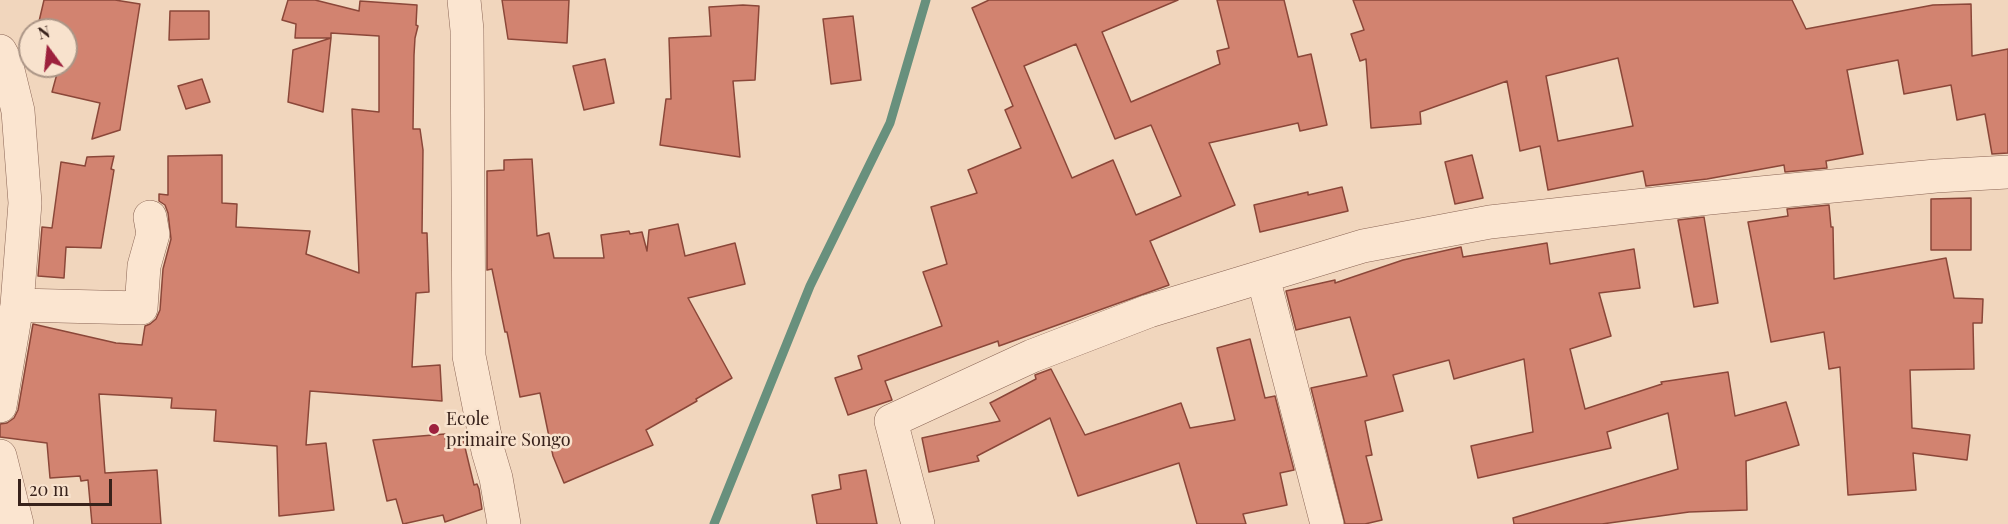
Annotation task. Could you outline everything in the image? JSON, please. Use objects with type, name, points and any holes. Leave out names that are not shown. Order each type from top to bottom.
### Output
[{"type":"street","points":[[464,0],[467,30],[469,356],[504,524]]},
{"type":"street","points":[[0,51],[6,62],[18,111],[25,203],[17,305],[0,406]]},
{"type":"street","points":[[918,524],[891,421],[1032,356],[1149,311],[1364,246],[1490,222],[1733,195],[1936,176],[2008,172]]},
{"type":"street","points":[[17,305],[141,308],[144,266],[153,234],[150,217]]},
{"type":"street","points":[[1263,278],[1327,524]]},
{"type":"street","points":[[0,456],[17,524]]},
{"type":"building","points":[[44,0],[115,0],[140,4],[120,130],[92,139],[100,103],[52,92],[56,78],[78,78],[78,18],[40,18]]},
{"type":"building","points":[[288,0],[315,0],[359,11],[360,1],[417,5],[413,129],[420,129],[423,150],[422,233],[427,233],[429,292],[416,293],[412,367],[440,365],[442,401],[310,391],[306,445],[326,443],[334,510],[279,516],[277,446],[214,441],[216,410],[171,408],[172,398],[99,394],[105,473],[157,470],[161,524],[92,524],[88,480],[81,481],[80,476],[50,478],[47,443],[0,437],[0,424],[7,423],[14,418],[18,410],[33,324],[116,343],[142,345],[145,326],[156,319],[160,310],[163,269],[171,239],[168,213],[165,205],[159,201],[159,194],[168,195],[168,156],[222,155],[222,203],[237,204],[236,227],[310,231],[306,254],[359,273],[352,109],[379,112],[379,36],[331,33],[331,38],[295,38],[296,24],[282,20]]},
{"type":"building","points":[[502,0],[569,0],[567,43],[508,39]]},
{"type":"building","points":[[989,0],[1178,0],[1102,32],[1131,102],[1220,64],[1217,51],[1229,48],[1217,0],[1284,0],[1298,57],[1311,54],[1327,125],[1300,131],[1298,123],[1209,143],[1235,205],[1150,241],[1169,285],[999,346],[998,341],[885,381],[892,400],[848,415],[835,378],[862,369],[858,356],[942,326],[923,272],[947,264],[931,207],[977,193],[968,170],[1021,148],[1005,110],[1013,106],[972,8]],"holes":[[[1076,44],[1115,139],[1151,125],[1181,196],[1136,215],[1113,160],[1072,178],[1024,66]]]},
{"type":"building","points":[[1353,0],[1792,0],[1806,29],[1933,5],[1971,4],[1972,56],[2008,49],[2008,153],[1992,154],[1985,114],[1957,120],[1951,85],[1904,94],[1898,60],[1847,70],[1863,154],[1826,161],[1827,168],[1785,172],[1784,165],[1707,179],[1646,186],[1643,171],[1548,190],[1540,146],[1520,151],[1507,81],[1420,112],[1421,124],[1371,128],[1366,59],[1360,61],[1351,34],[1364,30]],"holes":[[[1618,58],[1633,126],[1558,141],[1546,76]]]},
{"type":"building","points":[[759,6],[755,80],[733,81],[740,157],[660,145],[666,99],[671,99],[669,38],[711,36],[709,7]]},
{"type":"building","points":[[170,11],[209,11],[209,39],[169,40]]},
{"type":"building","points":[[853,16],[861,80],[831,84],[823,19]]},
{"type":"building","points":[[331,38],[323,112],[288,102],[293,50]]},
{"type":"building","points":[[605,59],[614,103],[584,110],[573,66]]},
{"type":"building","points":[[202,79],[210,102],[186,109],[178,86]]},
{"type":"building","points":[[1472,155],[1483,198],[1455,204],[1445,162]]},
{"type":"building","points":[[114,156],[111,169],[114,170],[101,248],[66,247],[64,278],[38,276],[42,227],[52,228],[61,162],[85,166],[87,157]]},
{"type":"building","points":[[532,159],[537,236],[549,233],[554,258],[604,258],[601,235],[629,231],[630,234],[642,232],[647,251],[649,230],[678,224],[685,256],[735,243],[745,284],[688,298],[732,378],[646,430],[653,445],[564,483],[553,456],[540,393],[520,397],[492,269],[487,270],[487,171],[504,170],[504,160]]},
{"type":"building","points":[[1342,187],[1348,211],[1260,232],[1254,205],[1308,192],[1308,195]]},
{"type":"building","points":[[1971,198],[1971,250],[1931,250],[1931,199]]},
{"type":"building","points":[[1829,205],[1831,227],[1833,227],[1834,279],[1946,258],[1954,298],[1983,299],[1982,323],[1973,323],[1974,369],[1910,370],[1912,428],[1970,435],[1967,460],[1913,453],[1916,490],[1848,495],[1840,367],[1829,369],[1824,332],[1771,342],[1748,222],[1788,216],[1787,209]]},
{"type":"building","points":[[1704,217],[1718,303],[1694,307],[1678,220]]},
{"type":"building","points":[[1547,243],[1550,264],[1634,249],[1640,288],[1599,293],[1611,336],[1570,349],[1585,409],[1662,384],[1661,382],[1728,372],[1735,416],[1786,402],[1799,445],[1746,461],[1747,510],[1689,512],[1602,524],[1514,524],[1513,518],[1678,469],[1668,413],[1607,432],[1611,448],[1478,478],[1471,446],[1533,432],[1524,359],[1454,379],[1449,360],[1393,375],[1403,411],[1365,421],[1372,455],[1366,456],[1382,520],[1365,524],[1345,524],[1311,388],[1367,376],[1350,317],[1296,330],[1286,291],[1335,280],[1335,283],[1403,260],[1461,247],[1463,257]]},
{"type":"building","points":[[1250,339],[1265,398],[1275,396],[1294,470],[1280,473],[1287,505],[1243,514],[1246,524],[1197,524],[1179,463],[1078,496],[1050,418],[977,456],[979,461],[929,472],[922,438],[1000,421],[990,403],[1036,379],[1035,375],[1051,369],[1085,435],[1181,403],[1190,428],[1235,420],[1217,348]]},
{"type":"building","points":[[445,434],[445,439],[462,435],[474,485],[477,484],[479,489],[482,509],[445,522],[443,515],[403,524],[396,499],[387,501],[373,440]]},
{"type":"building","points":[[866,470],[877,524],[817,524],[812,495],[841,489],[839,475]]},
{"type":"waterway","points":[[714,524],[810,286],[890,123],[926,0]]},
{"type":"place","name":"Ecole primaire Songo","points":[[434,429]]}]
